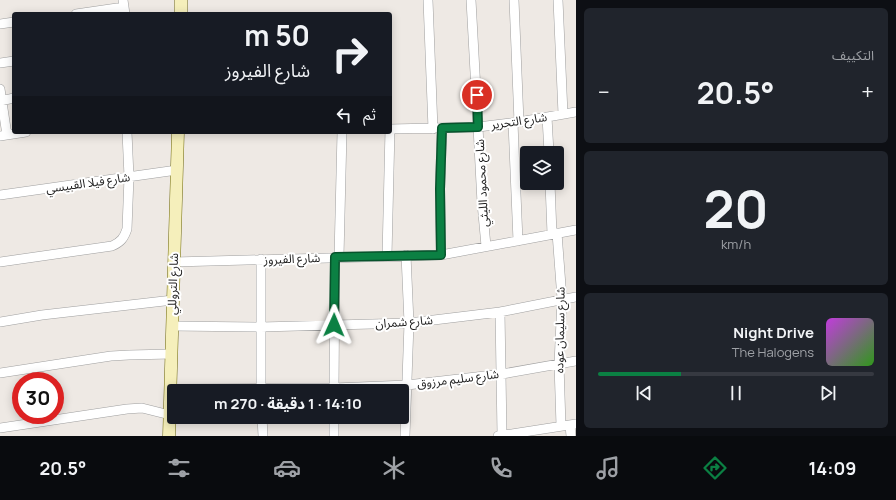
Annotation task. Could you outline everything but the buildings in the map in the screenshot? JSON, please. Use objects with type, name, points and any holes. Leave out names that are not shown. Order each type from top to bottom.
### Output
[{"type":"street","points":[[181,12],[182,0]]},
{"type":"street","points":[[428,0],[437,128],[441,255]]},
{"type":"street","name":"شارع محمود الليثي","points":[[471,0],[482,203],[486,246]]},
{"type":"street","points":[[514,0],[518,240]]},
{"type":"street","points":[[558,0],[563,114]]},
{"type":"street","points":[[90,12],[124,7]]},
{"type":"street","points":[[0,24],[12,22]]},
{"type":"street","points":[[0,63],[12,61]]},
{"type":"street","points":[[0,89],[4,136],[15,134]]},
{"type":"street","points":[[1,100],[12,98]]},
{"type":"street","name":"شارع التحرير","points":[[392,129],[478,127],[576,112]]},
{"type":"street","points":[[547,117],[549,146]]},
{"type":"street","points":[[0,262],[112,246],[119,243],[124,237],[127,229],[127,134]]},
{"type":"street","name":"شارع التروللي","points":[[170,384],[178,134]]},
{"type":"street","points":[[334,384],[334,325],[342,134]]},
{"type":"street","points":[[386,256],[390,134]]},
{"type":"street","name":"شارع فيلا القبيسي","points":[[0,195],[177,170]]},
{"type":"street","name":"شارع سليمان عوده","points":[[551,190],[562,299],[559,364],[571,436]]},
{"type":"street","name":"شارع الفيروز","points":[[174,262],[441,255],[576,230]]},
{"type":"street","points":[[406,255],[409,323],[407,384]]},
{"type":"street","points":[[261,259],[261,384]]},
{"type":"street","name":"شارع شمران","points":[[172,326],[261,327],[409,323],[500,312],[576,297]]},
{"type":"street","points":[[0,322],[173,300]]},
{"type":"street","points":[[500,312],[502,374],[500,436],[569,425]]},
{"type":"street","points":[[0,373],[111,356],[171,354]]},
{"type":"street","name":"شارع سليم مرزوق","points":[[409,385],[502,374],[576,361]]},
{"type":"street","points":[[0,428],[127,409],[142,408],[167,414]]},
{"type":"street","name":"شارع التروللي","points":[[169,436],[170,424]]},
{"type":"street","points":[[262,424],[262,436]]},
{"type":"street","points":[[334,424],[334,436]]},
{"type":"street","points":[[405,424],[405,436]]},
{"type":"route","points":[[334,325],[335,257],[441,255],[440,189],[442,128],[478,127],[477,95]]}]
